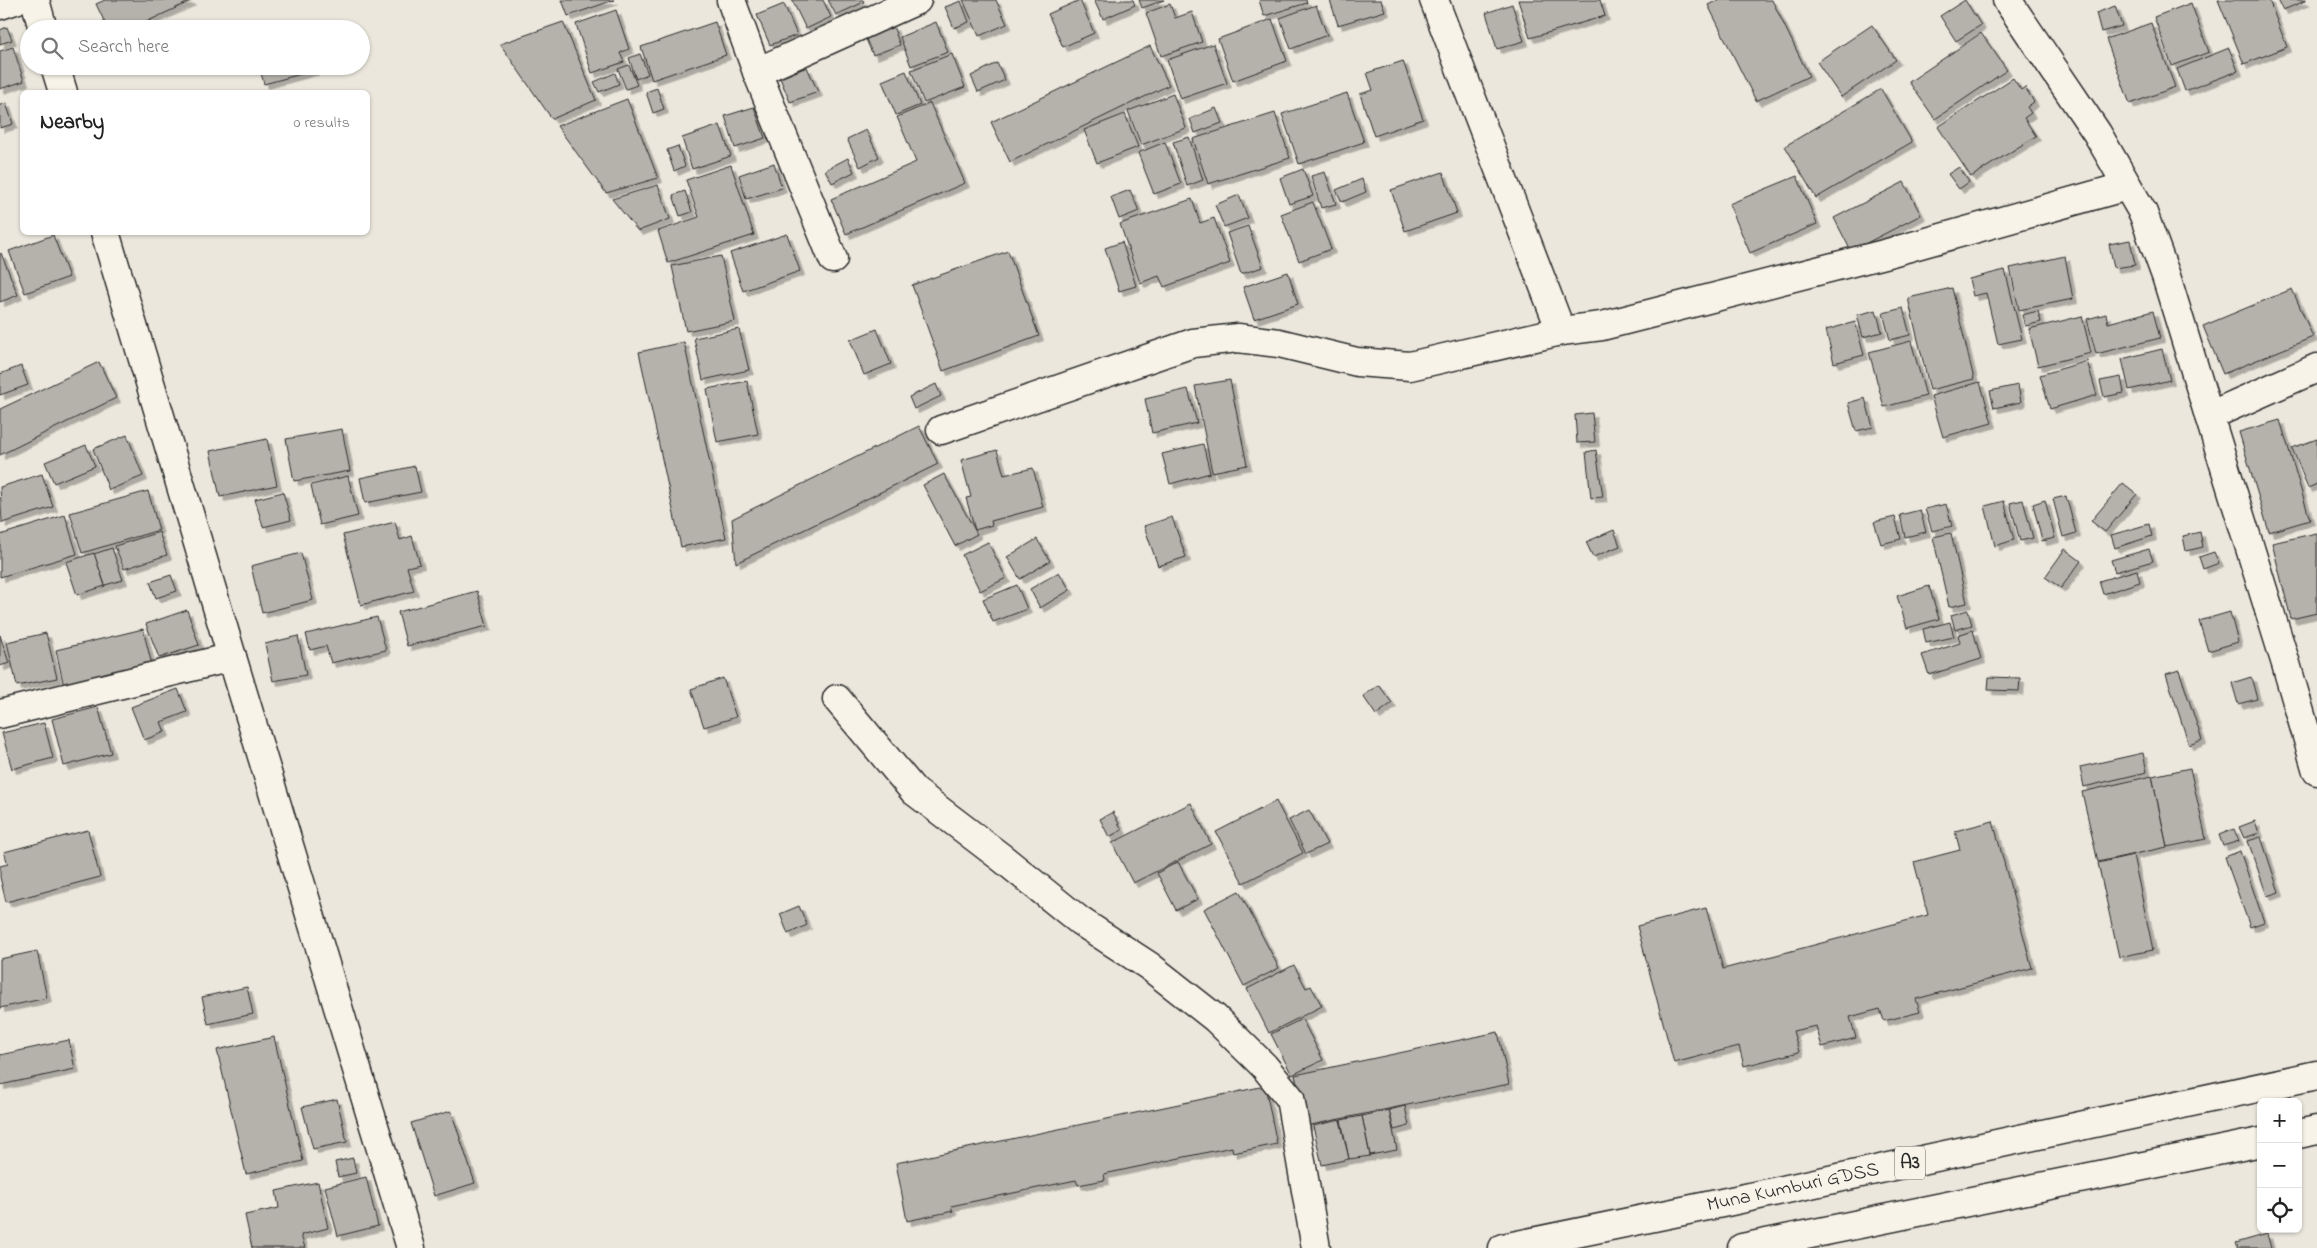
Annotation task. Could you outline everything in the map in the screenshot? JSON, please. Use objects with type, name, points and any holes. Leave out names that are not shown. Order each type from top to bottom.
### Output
[{"type":"main road","points":[[0,5],[14,0]]},
{"type":"main road","points":[[35,0],[41,20]]},
{"type":"main road","points":[[731,0],[833,259]]},
{"type":"main road","points":[[758,72],[917,0]]},
{"type":"main road","points":[[1434,0],[1561,331]]},
{"type":"main road","points":[[2007,0],[2097,133],[2143,213],[2166,276],[2286,664],[2317,771]]},
{"type":"main road","points":[[58,75],[62,90]]},
{"type":"main road","points":[[941,430],[1193,344],[1238,338],[1279,342],[1357,362],[1410,366],[1561,331],[1602,326],[1878,256],[2127,186]]},
{"type":"main road","points":[[106,235],[411,1248]]},
{"type":"main road","points":[[2209,416],[2317,368]]},
{"type":"main road","points":[[0,714],[232,657]]},
{"type":"main road","points":[[837,699],[914,791],[1002,858],[1080,921],[1157,972],[1215,1018],[1264,1066],[1290,1098],[1316,1248]]},
{"type":"main road","name":"Muna Kumburi GDSS","points":[[1503,1248],[1722,1204],[2317,1075]]},
{"type":"main road","points":[[2302,1133],[2317,1130]]},
{"type":"main road","points":[[1742,1248],[2257,1143]]},
{"type":"building","points":[[105,0],[191,1],[150,20],[104,20],[96,4]]},
{"type":"building","points":[[562,0],[614,0],[568,16]]},
{"type":"building","points":[[792,0],[823,0],[831,17],[806,29]]},
{"type":"building","points":[[828,0],[863,0],[864,2],[836,15]]},
{"type":"building","points":[[963,0],[996,0],[1007,24],[979,36]]},
{"type":"building","points":[[1080,0],[1094,33],[1063,47],[1048,14]]},
{"type":"building","points":[[1094,0],[1133,0],[1135,5],[1103,19]]},
{"type":"building","points":[[1139,0],[1164,0],[1142,8]]},
{"type":"building","points":[[1259,0],[1306,0],[1307,3],[1264,16]]},
{"type":"building","points":[[1330,0],[1381,0],[1385,11],[1338,25]]},
{"type":"building","points":[[1518,0],[1600,0],[1605,16],[1530,38]]},
{"type":"building","points":[[1718,0],[1772,0],[1809,76],[1756,101],[1708,5]]},
{"type":"building","points":[[1965,0],[1981,25],[1956,41],[1940,16]]},
{"type":"building","points":[[2218,0],[2269,0],[2287,47],[2244,64]]},
{"type":"building","points":[[2278,0],[2305,0],[2305,1],[2283,10]]},
{"type":"building","points":[[961,1],[969,22],[954,28],[945,7]]},
{"type":"building","points":[[2191,3],[2209,52],[2172,66],[2154,17]]},
{"type":"building","points":[[784,4],[797,35],[770,45],[757,15]]},
{"type":"building","points":[[1170,4],[1175,18],[1192,12],[1202,42],[1161,56],[1146,13]]},
{"type":"building","points":[[1512,4],[1524,41],[1497,49],[1486,13]]},
{"type":"building","points":[[1316,5],[1327,35],[1291,49],[1280,18]]},
{"type":"building","points":[[2115,6],[2122,26],[2101,32],[2096,13]]},
{"type":"building","points":[[616,10],[629,49],[620,53],[624,62],[592,73],[576,24]]},
{"type":"building","points":[[1272,19],[1287,61],[1233,81],[1218,39]]},
{"type":"building","points":[[563,22],[596,100],[552,119],[500,44]]},
{"type":"building","points":[[715,22],[726,55],[652,80],[641,47]]},
{"type":"building","points":[[936,22],[948,52],[911,66],[900,37]]},
{"type":"building","points":[[2151,23],[2175,87],[2130,104],[2106,39]]},
{"type":"building","points":[[1872,25],[1896,60],[1841,97],[1817,62]]},
{"type":"building","points":[[893,26],[900,45],[873,55],[865,37]]},
{"type":"building","points":[[7,27],[12,40],[0,44],[0,30]]},
{"type":"building","points":[[1981,33],[2007,70],[1935,119],[1909,82]]},
{"type":"building","points":[[1213,44],[1227,83],[1180,99],[1167,60]]},
{"type":"building","points":[[1150,46],[1169,85],[1010,162],[991,122]]},
{"type":"building","points":[[13,47],[20,69],[20,75],[22,75],[24,81],[0,89],[0,51]]},
{"type":"building","points":[[2229,48],[2238,71],[2185,91],[2177,69]]},
{"type":"building","points":[[640,54],[648,74],[636,79],[629,58]]},
{"type":"building","points":[[952,54],[965,87],[924,103],[911,70]]},
{"type":"building","points":[[1403,61],[1423,119],[1374,136],[1360,94],[1373,90],[1367,73]]},
{"type":"building","points":[[997,63],[1005,80],[978,92],[971,76]]},
{"type":"building","points":[[629,65],[637,85],[626,89],[618,69]]},
{"type":"building","points":[[807,67],[818,92],[790,102],[780,78]]},
{"type":"building","points":[[906,71],[920,105],[896,115],[882,81]]},
{"type":"building","points":[[615,73],[619,84],[599,92],[594,82]]},
{"type":"building","points":[[262,75],[297,75],[264,84]]},
{"type":"building","points":[[2013,78],[2021,90],[2025,87],[2034,102],[2027,107],[2031,113],[2024,118],[2036,136],[1971,177],[1938,127]]},
{"type":"building","points":[[657,88],[664,109],[653,113],[646,92]]},
{"type":"building","points":[[1881,89],[1912,142],[1816,198],[1785,146]]},
{"type":"building","points":[[1347,93],[1364,142],[1299,164],[1282,114]]},
{"type":"building","points":[[1173,94],[1186,128],[1141,145],[1128,111]]},
{"type":"building","points":[[627,99],[658,178],[606,193],[557,126]]},
{"type":"building","points":[[6,103],[13,124],[0,128],[0,105]]},
{"type":"building","points":[[930,103],[965,183],[846,234],[831,199],[916,162],[897,117]]},
{"type":"building","points":[[754,107],[765,138],[735,148],[725,116]]},
{"type":"building","points":[[1216,108],[1222,123],[1195,133],[1190,119]]},
{"type":"building","points":[[1275,113],[1290,158],[1208,184],[1193,139]]},
{"type":"building","points":[[1125,114],[1138,147],[1097,163],[1084,130]]},
{"type":"building","points":[[720,125],[731,156],[692,169],[682,138]]},
{"type":"building","points":[[866,130],[879,157],[860,167],[847,139]]},
{"type":"building","points":[[1189,137],[1203,180],[1187,186],[1173,142]]},
{"type":"building","points":[[1165,142],[1181,184],[1154,194],[1138,153]]},
{"type":"building","points":[[678,146],[685,166],[674,171],[667,150]]},
{"type":"building","points":[[848,158],[854,172],[832,183],[825,170]]},
{"type":"building","points":[[774,163],[782,188],[746,199],[739,175]]},
{"type":"building","points":[[731,165],[754,235],[668,263],[658,231],[699,217],[686,180]]},
{"type":"building","points":[[1959,167],[1969,182],[1959,189],[1948,174]]},
{"type":"building","points":[[1303,169],[1313,196],[1289,204],[1280,178]]},
{"type":"building","points":[[1325,172],[1336,204],[1321,208],[1311,176]]},
{"type":"building","points":[[1443,172],[1457,213],[1405,231],[1391,190]]},
{"type":"building","points":[[1797,176],[1817,224],[1750,253],[1729,204]]},
{"type":"building","points":[[1362,179],[1366,192],[1342,202],[1336,190]]},
{"type":"building","points":[[1904,182],[1921,215],[1851,251],[1834,218]]},
{"type":"building","points":[[658,185],[670,219],[638,231],[612,199]]},
{"type":"building","points":[[1130,190],[1139,211],[1119,219],[1111,197]]},
{"type":"building","points":[[685,191],[692,212],[680,216],[673,195]]},
{"type":"building","points":[[1239,195],[1248,218],[1224,227],[1215,205]]},
{"type":"building","points":[[1192,199],[1200,223],[1214,218],[1230,263],[1164,287],[1159,276],[1140,283],[1120,224]]},
{"type":"building","points":[[1313,202],[1331,249],[1299,261],[1281,214]]},
{"type":"building","points":[[1248,226],[1263,267],[1241,274],[1227,233]]},
{"type":"building","points":[[787,234],[800,271],[743,291],[730,253]]},
{"type":"building","points":[[53,235],[69,277],[25,293],[9,251]]},
{"type":"building","points":[[2130,240],[2135,265],[2114,268],[2109,244]]},
{"type":"building","points":[[1122,242],[1136,286],[1119,291],[1105,248]]},
{"type":"building","points":[[1008,251],[1039,336],[943,371],[912,285]]},
{"type":"building","points":[[0,254],[18,295],[0,302]]},
{"type":"building","points":[[721,256],[735,321],[686,331],[672,266]]},
{"type":"building","points":[[2065,256],[2073,299],[2019,310],[2010,268]]},
{"type":"building","points":[[2005,270],[2022,339],[1998,344],[1986,293],[1973,296],[1969,279]]},
{"type":"building","points":[[1288,272],[1298,304],[1254,319],[1243,287]]},
{"type":"building","points":[[1952,288],[1974,379],[1930,390],[1908,298]]},
{"type":"building","points":[[2292,289],[2313,337],[2223,374],[2203,326]]},
{"type":"building","points":[[1903,308],[1910,335],[1890,340],[1883,313]]},
{"type":"building","points":[[1876,310],[1882,332],[1863,337],[1857,315]]},
{"type":"building","points":[[2038,311],[2041,322],[2025,326],[2022,315]]},
{"type":"building","points":[[2153,311],[2160,338],[2096,354],[2087,319],[2106,314],[2108,323]]},
{"type":"building","points":[[2082,316],[2091,353],[2038,366],[2029,329]]},
{"type":"building","points":[[1855,322],[1864,355],[1834,363],[1826,330]]},
{"type":"building","points":[[739,329],[749,370],[703,380],[694,338]]},
{"type":"building","points":[[877,329],[891,364],[864,375],[850,340]]},
{"type":"building","points":[[1911,341],[1926,396],[1884,407],[1869,352]]},
{"type":"building","points":[[684,342],[726,538],[681,547],[639,352]]},
{"type":"building","points":[[2162,349],[2170,380],[2129,390],[2122,359]]},
{"type":"building","points":[[2087,361],[2097,395],[2050,409],[2040,375]]},
{"type":"building","points":[[99,362],[116,398],[0,455],[0,409]]},
{"type":"building","points":[[21,366],[28,385],[0,395],[0,374]]},
{"type":"building","points":[[2121,377],[2124,393],[2104,397],[2100,381]]},
{"type":"building","points":[[1230,380],[1247,465],[1212,472],[1195,386]]},
{"type":"building","points":[[747,381],[758,434],[717,442],[707,389]]},
{"type":"building","points":[[1980,382],[1992,423],[1943,437],[1931,396]]},
{"type":"building","points":[[936,384],[941,396],[914,409],[909,397]]},
{"type":"building","points":[[2018,385],[2021,402],[1994,408],[1990,391]]},
{"type":"building","points":[[1188,389],[1197,423],[1152,433],[1145,399]]},
{"type":"building","points":[[1865,398],[1873,427],[1856,431],[1848,403]]},
{"type":"building","points":[[1592,413],[1595,442],[1577,443],[1575,415]]},
{"type":"building","points":[[2280,420],[2310,520],[2269,532],[2239,432]]},
{"type":"building","points":[[919,426],[938,464],[736,563],[732,519]]},
{"type":"building","points":[[342,429],[350,471],[294,481],[286,439]]},
{"type":"building","points":[[127,435],[143,476],[109,490],[93,449]]},
{"type":"building","points":[[267,439],[277,485],[220,497],[210,451]]},
{"type":"building","points":[[2317,439],[2317,484],[2308,488],[2292,448]]},
{"type":"building","points":[[1203,444],[1210,473],[1170,484],[1162,454]]},
{"type":"building","points":[[86,445],[95,466],[54,483],[45,462]]},
{"type":"building","points":[[997,450],[1004,475],[1033,468],[1043,507],[991,521],[992,525],[975,530],[966,498],[971,497],[961,460]]},
{"type":"building","points":[[1596,450],[1603,497],[1591,498],[1586,452]]},
{"type":"building","points":[[415,466],[421,492],[365,503],[360,478]]},
{"type":"building","points":[[42,474],[53,507],[2,523],[0,487]]},
{"type":"building","points":[[944,474],[977,534],[955,546],[923,485]]},
{"type":"building","points":[[348,476],[358,516],[320,525],[311,485]]},
{"type":"building","points":[[2123,483],[2137,494],[2105,532],[2091,521]]},
{"type":"building","points":[[148,491],[159,530],[82,553],[70,513]]},
{"type":"building","points":[[283,492],[291,520],[263,527],[255,499]]},
{"type":"building","points":[[2066,496],[2076,533],[2063,537],[2053,499]]},
{"type":"building","points":[[2023,500],[2033,538],[2020,541],[2010,503]]},
{"type":"building","points":[[2045,500],[2055,538],[2042,541],[2033,504]]},
{"type":"building","points":[[2004,501],[2014,540],[1995,546],[1985,506]]},
{"type":"building","points":[[1946,504],[1952,526],[1932,531],[1925,509]]},
{"type":"building","points":[[1920,510],[1926,532],[1905,537],[1900,515]]},
{"type":"building","points":[[65,515],[77,554],[0,577],[0,535]]},
{"type":"building","points":[[1172,517],[1186,557],[1158,566],[1144,526]]},
{"type":"building","points":[[1895,517],[1901,539],[1881,544],[1874,522]]},
{"type":"building","points":[[395,522],[400,540],[412,536],[420,564],[407,567],[414,591],[361,605],[343,535]]},
{"type":"building","points":[[2149,524],[2152,536],[2115,548],[2111,535]]},
{"type":"building","points":[[1614,530],[1620,546],[1593,557],[1586,542]]},
{"type":"building","points":[[159,532],[167,555],[124,569],[115,546]]},
{"type":"building","points":[[2200,532],[2203,547],[2186,551],[2183,536]]},
{"type":"building","points":[[1951,533],[1967,603],[1949,607],[1933,537]]},
{"type":"building","points":[[2317,533],[2317,613],[2291,619],[2272,543]]},
{"type":"building","points":[[1037,539],[1050,561],[1020,579],[1007,557]]},
{"type":"building","points":[[988,542],[1006,578],[980,591],[962,555]]},
{"type":"building","points":[[112,548],[123,580],[105,585],[94,554]]},
{"type":"building","points":[[2065,549],[2081,561],[2061,588],[2045,577]]},
{"type":"building","points":[[2149,549],[2153,561],[2115,572],[2111,560]]},
{"type":"building","points":[[2214,552],[2219,563],[2203,569],[2199,557]]},
{"type":"building","points":[[94,553],[105,586],[77,595],[66,562]]},
{"type":"building","points":[[301,553],[313,600],[262,613],[251,566]]},
{"type":"building","points":[[2137,570],[2140,582],[2103,594],[2099,581]]},
{"type":"building","points":[[1059,572],[1070,590],[1040,608],[1030,589]]},
{"type":"building","points":[[171,575],[177,591],[156,598],[150,582]]},
{"type":"building","points":[[1017,585],[1027,609],[993,622],[983,599]]},
{"type":"building","points":[[1929,586],[1939,619],[1907,628],[1897,596]]},
{"type":"building","points":[[477,591],[487,626],[407,646],[398,612]]},
{"type":"building","points":[[187,610],[199,645],[159,658],[146,624]]},
{"type":"building","points":[[1968,610],[1972,625],[1955,630],[1951,615]]},
{"type":"building","points":[[2230,612],[2238,642],[2208,651],[2199,621]]},
{"type":"building","points":[[377,617],[386,650],[331,663],[326,646],[310,650],[306,634]]},
{"type":"building","points":[[1950,622],[1954,637],[1926,643],[1923,629]]},
{"type":"building","points":[[143,629],[152,665],[64,687],[56,650]]},
{"type":"building","points":[[1973,630],[1981,659],[1929,675],[1922,655],[1960,643],[1958,635]]},
{"type":"building","points":[[46,633],[57,678],[17,686],[7,642]]},
{"type":"building","points":[[0,635],[9,663],[0,666]]},
{"type":"building","points":[[298,636],[306,675],[273,681],[265,644]]},
{"type":"building","points":[[2179,670],[2202,740],[2189,745],[2166,674]]},
{"type":"building","points":[[1989,677],[2020,678],[2019,691],[1988,690]]},
{"type":"building","points":[[2251,677],[2257,699],[2238,704],[2232,683]]},
{"type":"building","points":[[723,678],[736,717],[704,727],[691,689]]},
{"type":"building","points":[[1379,685],[1392,703],[1376,715],[1363,696]]},
{"type":"building","points":[[178,689],[187,712],[161,722],[165,732],[144,740],[131,707]]},
{"type":"building","points":[[98,707],[111,753],[64,766],[52,719]]},
{"type":"building","points":[[44,723],[53,758],[12,769],[2,733]]},
{"type":"building","points":[[2143,753],[2147,772],[2084,787],[2080,767]]},
{"type":"building","points":[[2190,768],[2206,839],[2167,847],[2152,776]]},
{"type":"building","points":[[2152,776],[2167,847],[2098,862],[2082,792]]},
{"type":"building","points":[[1276,801],[1303,853],[1243,883],[1216,832]]},
{"type":"building","points":[[1191,803],[1211,844],[1133,883],[1112,843]]},
{"type":"building","points":[[1309,810],[1327,844],[1306,854],[1289,820]]},
{"type":"building","points":[[1113,812],[1122,830],[1109,837],[1100,819]]},
{"type":"building","points":[[1993,821],[2032,968],[1916,999],[1920,1012],[1884,1021],[1880,1009],[1850,1017],[1856,1038],[1822,1047],[1816,1026],[1793,1031],[1799,1052],[1744,1066],[1739,1046],[1674,1063],[1637,926],[1706,908],[1723,969],[1928,915],[1914,862],[1960,850],[1955,831]]},
{"type":"building","points":[[2255,821],[2259,833],[2244,838],[2239,827]]},
{"type":"building","points":[[2234,829],[2239,841],[2223,846],[2219,835]]},
{"type":"building","points":[[88,830],[100,877],[6,902],[0,877],[0,866],[8,864],[4,852]]},
{"type":"building","points":[[2261,837],[2279,892],[2267,896],[2248,841]]},
{"type":"building","points":[[2240,851],[2264,922],[2250,927],[2225,857]]},
{"type":"building","points":[[2133,855],[2153,950],[2119,957],[2098,863]]},
{"type":"building","points":[[1178,862],[1198,899],[1176,910],[1157,873]]},
{"type":"building","points":[[1239,891],[1279,968],[1244,986],[1204,909]]},
{"type":"building","points":[[799,906],[807,925],[788,934],[780,914]]},
{"type":"building","points":[[37,951],[47,998],[0,1008],[0,959]]},
{"type":"building","points":[[1294,965],[1306,988],[1311,986],[1322,1006],[1269,1033],[1247,989]]},
{"type":"building","points":[[247,987],[253,1014],[208,1024],[202,997]]},
{"type":"building","points":[[1302,1019],[1323,1060],[1292,1075],[1271,1034]]},
{"type":"building","points":[[1498,1032],[1509,1084],[1306,1126],[1295,1075]]},
{"type":"building","points":[[274,1037],[303,1161],[246,1174],[217,1050]]},
{"type":"building","points":[[69,1040],[75,1069],[0,1085],[0,1055]]},
{"type":"building","points":[[1265,1086],[1277,1144],[1233,1153],[1232,1147],[1104,1174],[1105,1180],[1078,1185],[1076,1180],[951,1206],[953,1211],[907,1221],[896,1163]]},
{"type":"building","points":[[337,1099],[347,1142],[313,1149],[302,1107]]},
{"type":"building","points":[[1405,1106],[1409,1126],[1394,1130],[1389,1110]]},
{"type":"building","points":[[1389,1110],[1397,1150],[1370,1155],[1362,1116]]},
{"type":"building","points":[[451,1111],[475,1183],[434,1196],[411,1123]]},
{"type":"building","points":[[1362,1116],[1370,1156],[1349,1159],[1341,1120]]},
{"type":"building","points":[[1340,1120],[1349,1159],[1322,1165],[1313,1126]]},
{"type":"building","points":[[353,1158],[356,1173],[338,1177],[335,1162]]},
{"type":"building","points":[[366,1177],[378,1226],[338,1236],[325,1187]]},
{"type":"building","points":[[318,1182],[328,1228],[301,1235],[305,1248],[252,1248],[245,1215],[279,1208],[276,1191]]},
{"type":"building","points":[[2267,1234],[2271,1248],[2238,1248],[2236,1243]]}]
